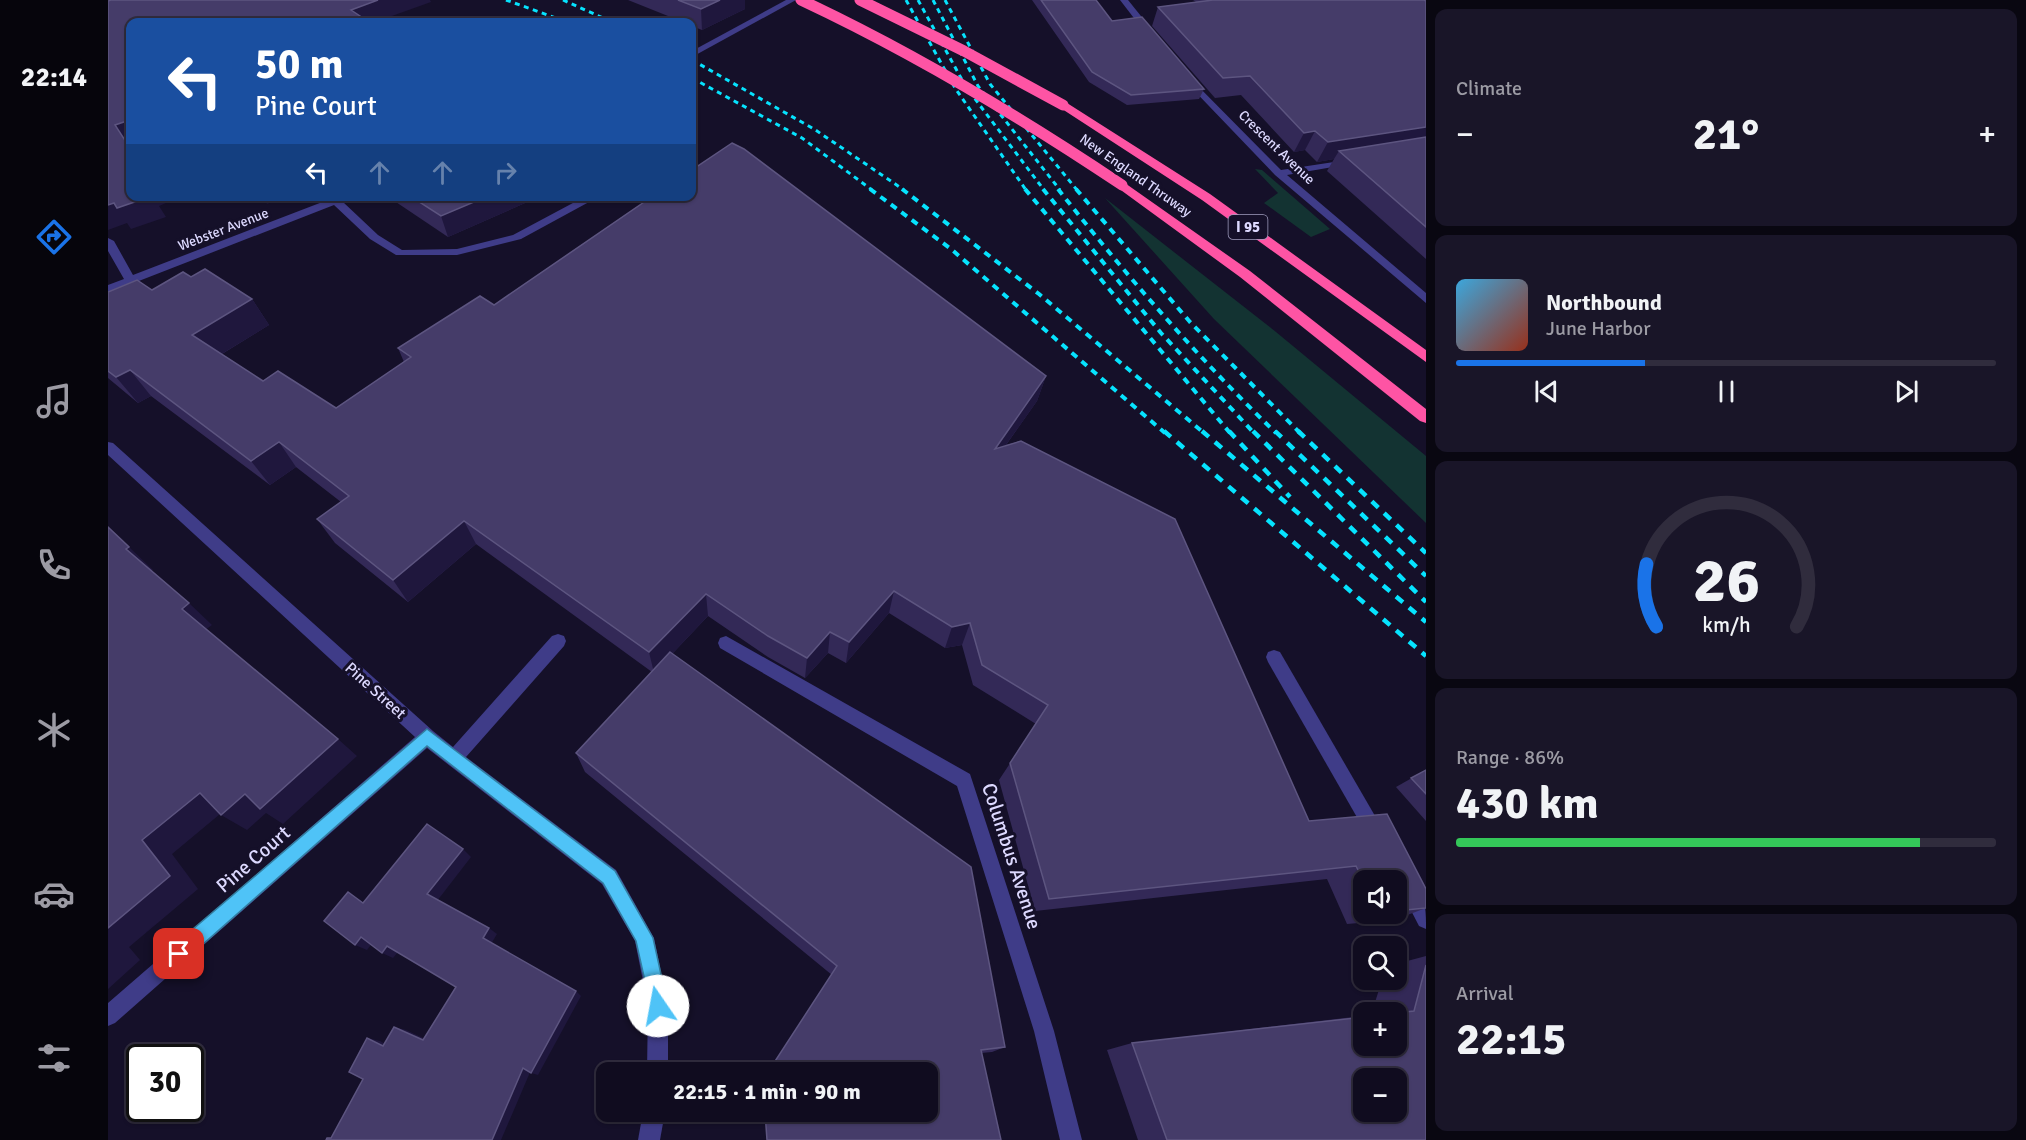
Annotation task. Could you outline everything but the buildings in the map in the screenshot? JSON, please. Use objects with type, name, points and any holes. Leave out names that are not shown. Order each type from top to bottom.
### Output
[{"type":"highway","name":"New England Thruway","points":[[801,0],[894,45],[982,94],[1122,185],[1245,274],[1426,417]]},
{"type":"highway","name":"New England Thruway","points":[[860,0],[964,51],[1063,105],[1206,197],[1426,357]]},
{"type":"street","points":[[696,52],[792,0]]},
{"type":"street","points":[[1124,0],[1159,44]]},
{"type":"street","name":"Crescent Avenue","points":[[1180,70],[1279,173],[1426,299]]},
{"type":"street","points":[[1279,173],[1358,160]]},
{"type":"street","points":[[337,202],[374,237],[400,253],[457,252],[517,237],[585,201]]},
{"type":"street","name":"Webster Avenue","points":[[108,289],[337,202]]},
{"type":"street","points":[[108,241],[130,280]]},
{"type":"street","name":"Pine Street","points":[[108,447],[427,737],[609,877],[644,938],[658,1006],[658,1062]]},
{"type":"street","points":[[454,758],[558,641]]},
{"type":"street","name":"Columbus Avenue","points":[[726,643],[964,780],[1044,1031],[1071,1140]]},
{"type":"street","points":[[1274,657],[1385,849]]},
{"type":"street","name":"Pine Court","points":[[108,1016],[427,737]]},
{"type":"street","points":[[1407,886],[1426,919]]},
{"type":"street","points":[[649,1140],[652,1122]]},
{"type":"green space","points":[[1255,169],[1262,170],[1330,229],[1311,237],[1264,203],[1278,193]]},
{"type":"green space","points":[[1105,198],[1276,332],[1426,456],[1426,523],[1214,319]]},
{"type":"railway","points":[[506,0],[556,18]]},
{"type":"railway","points":[[563,0],[603,18]]},
{"type":"railway","points":[[906,0],[955,88],[1026,190]]},
{"type":"railway","points":[[918,0],[966,87],[1044,190]]},
{"type":"railway","points":[[933,0],[978,86],[1060,190]]},
{"type":"railway","points":[[945,0],[990,84],[1077,190]]},
{"type":"railway","points":[[696,62],[814,129],[904,190]]},
{"type":"railway","points":[[696,80],[802,138],[872,190]]},
{"type":"railway","points":[[870,189],[951,249],[1165,433]]},
{"type":"railway","points":[[902,189],[1039,294],[1204,433]]},
{"type":"railway","points":[[1025,189],[1230,433]]},
{"type":"railway","points":[[1043,189],[1161,333],[1254,433]]},
{"type":"railway","points":[[1058,189],[1163,315],[1276,433]]},
{"type":"railway","points":[[1076,189],[1190,322],[1298,431]]},
{"type":"railway","points":[[1164,431],[1426,656]]},
{"type":"railway","points":[[1202,431],[1426,622]]},
{"type":"railway","points":[[1229,431],[1290,497]]},
{"type":"railway","points":[[1253,431],[1426,602]]},
{"type":"railway","points":[[1275,431],[1426,576]]},
{"type":"railway","points":[[1298,431],[1426,553]]},
{"type":"route","points":[[179,954],[427,737],[609,877],[644,938],[658,1006]]}]
